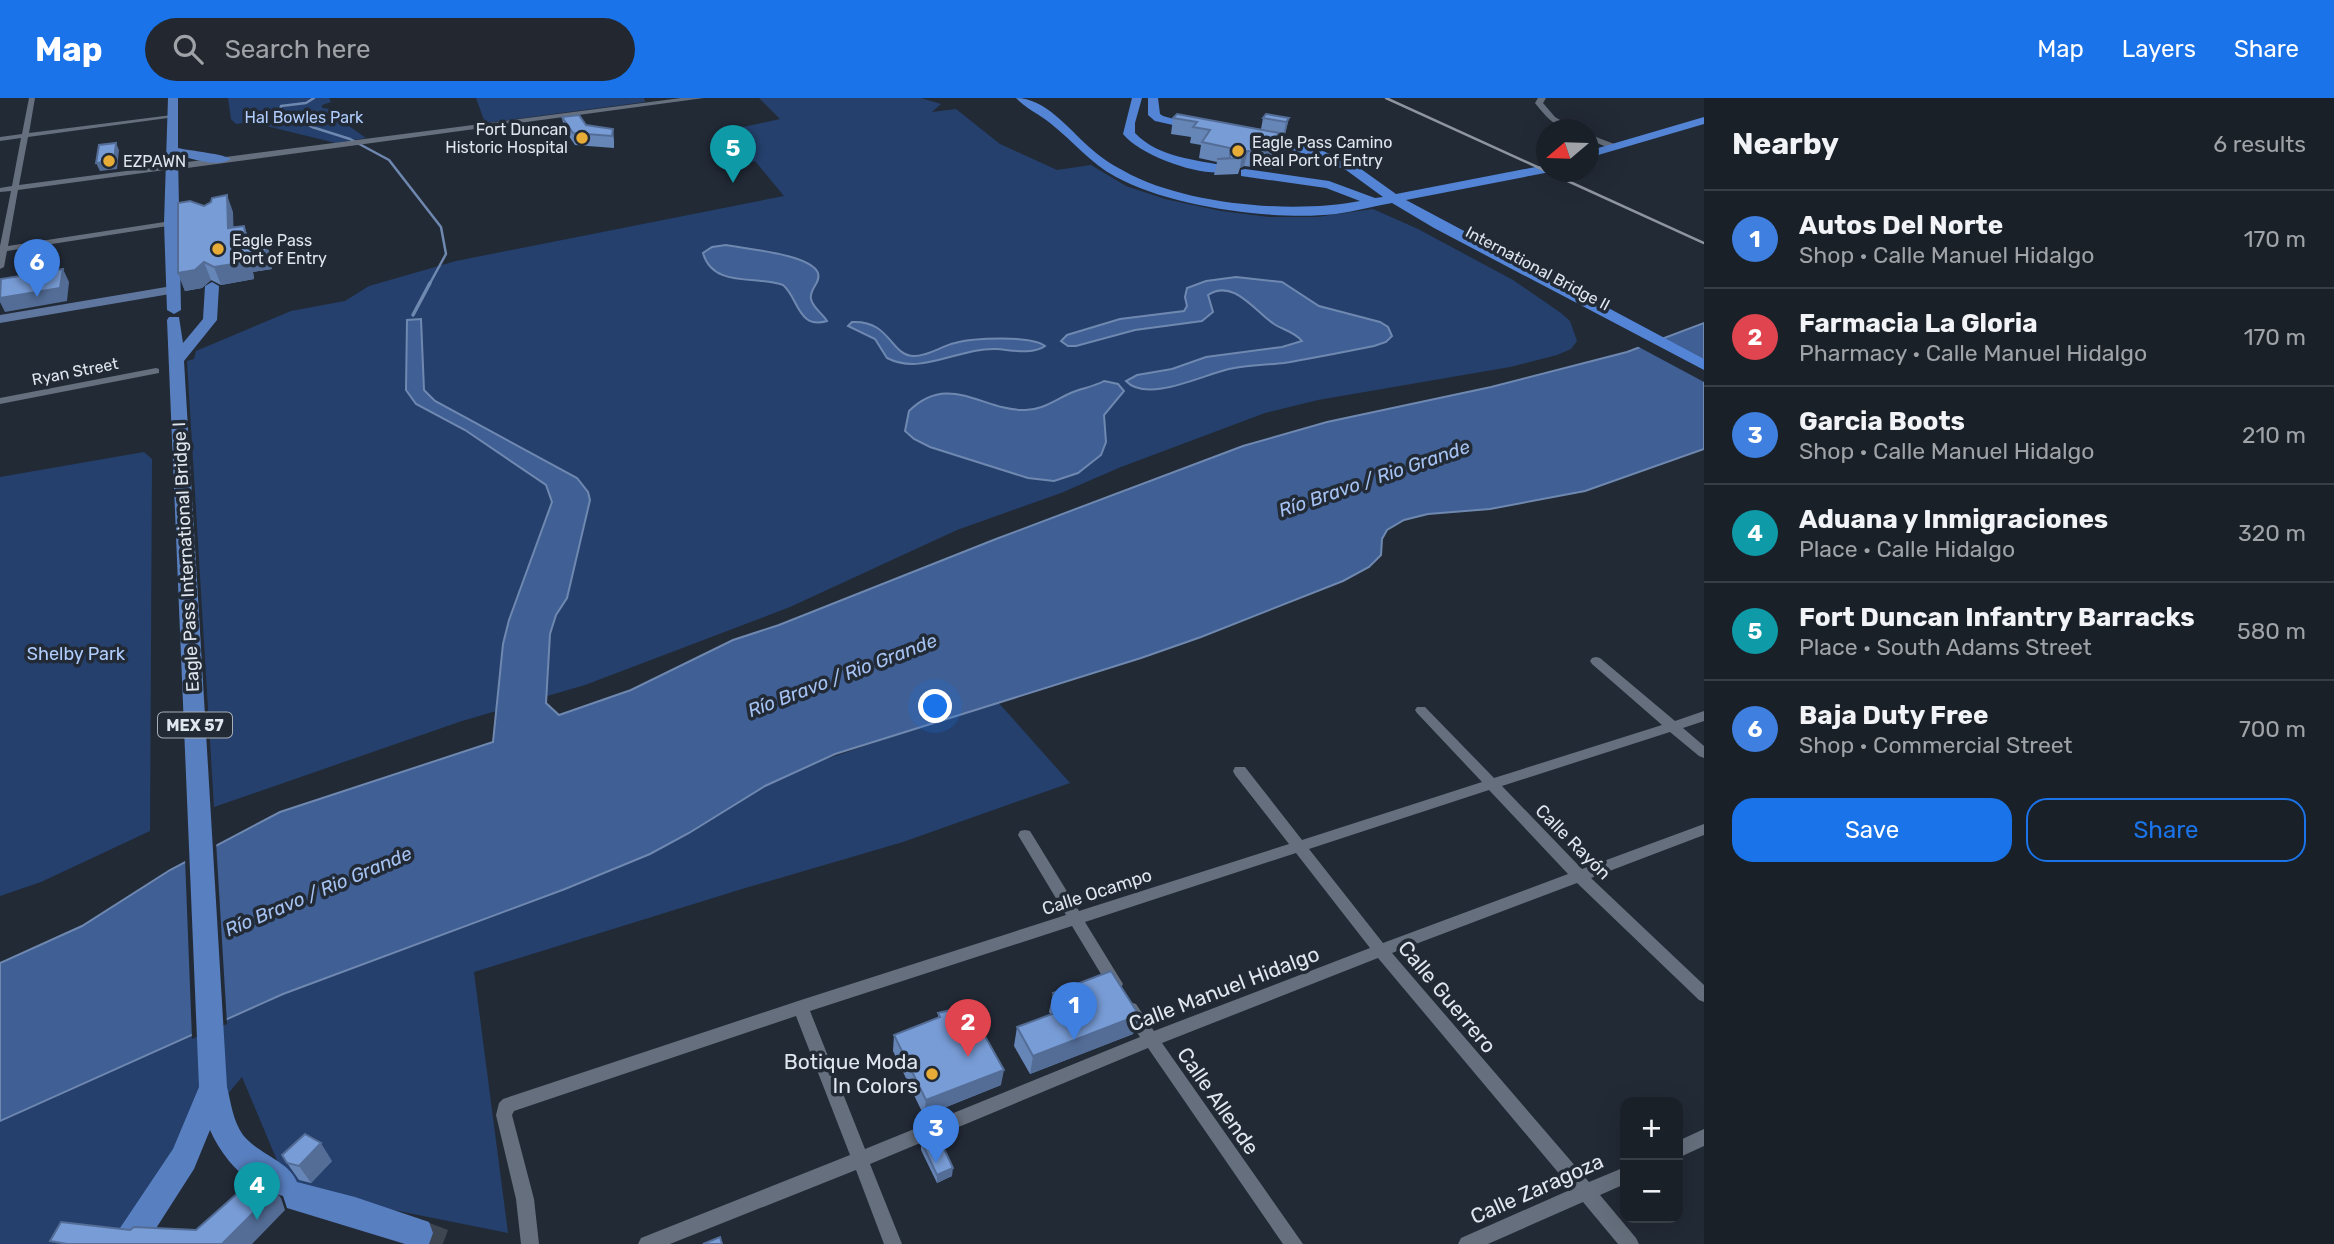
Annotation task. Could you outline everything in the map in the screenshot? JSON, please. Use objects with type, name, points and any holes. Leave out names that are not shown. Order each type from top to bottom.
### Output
[{"type":"highway","points":[[1021,98],[1054,120]]},
{"type":"highway","points":[[1037,98],[1054,120],[1087,152],[1121,175],[1165,192],[1226,206],[1282,211],[1335,210],[1536,171]]},
{"type":"highway","points":[[1137,98],[1129,134],[1145,147],[1179,160],[1221,169]]},
{"type":"highway","points":[[1153,98],[1154,115],[1159,119],[1211,130]]},
{"type":"highway","points":[[1599,152],[1704,120]]},
{"type":"highway","name":"International Bridge II","points":[[1238,135],[1293,146],[1333,159],[1366,177],[1377,188],[1439,225],[1704,365]]},
{"type":"highway","points":[[1503,176],[1512,170],[1536,164]]},
{"type":"highway","name":"International Bridge II","points":[[1245,173],[1329,185],[1355,193],[1426,228],[1704,377]]},
{"type":"main road","name":"Eagle Pass International Bridge I","points":[[173,98],[173,167],[178,202],[171,223],[174,315],[170,365],[213,1087]]},
{"type":"main road","points":[[173,150],[194,156],[225,159]]},
{"type":"main road","points":[[170,365],[210,320],[212,286]]},
{"type":"main road","points":[[0,319],[172,290]]},
{"type":"main road","name":"MEX 57","points":[[213,1087],[223,1132],[235,1149],[253,1166],[290,1190],[418,1233]]},
{"type":"main road","name":"MEX 57","points":[[129,1242],[184,1159],[213,1087]]},
{"type":"street","points":[[0,267],[32,98]]},
{"type":"street","points":[[0,190],[648,100],[700,98]]},
{"type":"street","points":[[1542,98],[1539,103],[1544,112],[1555,119]]},
{"type":"street","points":[[0,139],[172,117]]},
{"type":"street","points":[[1599,140],[1615,147]]},
{"type":"street","points":[[2,249],[171,223]]},
{"type":"street","name":"Ryan Street","points":[[0,401],[170,365]]},
{"type":"street","points":[[1596,661],[1704,753]]},
{"type":"street","name":"Calle Rayón","points":[[1420,710],[1580,877],[1704,995]]},
{"type":"street","name":"Calle Ocampo","points":[[505,1109],[801,1007],[1704,716]]},
{"type":"street","name":"Calle Guerrero","points":[[1240,771],[1380,950],[1629,1244]]},
{"type":"street","name":"Calle Manuel Hidalgo","points":[[647,1244],[785,1192],[1149,1041],[1380,950],[1704,829]]},
{"type":"street","name":"Calle Allende","points":[[1026,835],[1149,1041],[1294,1244]]},
{"type":"street","points":[[801,1007],[893,1244]]},
{"type":"street","points":[[505,1109],[525,1199],[530,1244]]},
{"type":"street","points":[[1683,1148],[1704,1137]]},
{"type":"street","name":"Calle Zaragoza","points":[[1467,1244],[1620,1177]]},
{"type":"green space","name":"Hal Bowles Park","points":[[228,98],[329,98],[331,102],[322,105],[322,108],[330,109],[339,119],[366,138],[336,143],[250,122],[236,124],[231,119]]},
{"type":"green space","points":[[476,98],[644,98],[645,102],[485,123]]},
{"type":"green space","points":[[759,98],[921,98],[941,104],[932,112],[956,109],[1000,144],[1057,170],[1091,165],[1126,186],[1165,199],[1221,211],[1269,217],[1317,217],[1373,209],[1418,229],[1513,280],[1570,321],[1577,341],[1571,349],[1557,355],[1510,367],[1318,400],[1265,413],[1121,467],[1061,493],[957,530],[790,607],[585,685],[462,721],[214,807],[187,361],[194,359],[196,351],[291,311],[345,301],[369,286],[456,261],[784,196],[755,161],[746,163],[720,132],[780,119]]},
{"type":"green space","name":"Shelby Park","points":[[144,452],[152,459],[150,831],[41,882],[0,896],[0,477]]},
{"type":"green space","points":[[997,701],[1070,783],[903,842],[474,972],[508,1233],[289,1189],[242,1077],[207,1119],[128,1244],[0,1244],[0,1121],[283,994],[565,889],[650,854],[765,786],[806,766]]},
{"type":"water","points":[[726,245],[791,257],[813,267],[818,277],[811,299],[827,321],[817,323],[804,317],[783,285],[737,279],[716,272],[703,253],[712,247]]},
{"type":"water","points":[[1236,277],[1282,282],[1319,306],[1380,322],[1388,327],[1392,336],[1386,342],[1374,346],[1284,363],[1236,368],[1176,386],[1148,390],[1135,387],[1126,381],[1137,375],[1172,369],[1206,357],[1282,347],[1302,341],[1274,324],[1244,299],[1227,291],[1218,291],[1208,295],[1213,312],[1202,321],[1135,330],[1076,346],[1068,346],[1061,341],[1067,335],[1120,319],[1184,311],[1187,306],[1187,288],[1206,281]]},
{"type":"water","name":"Río Bravo / Rio Grande","points":[[421,319],[424,390],[435,401],[577,478],[588,492],[590,500],[567,598],[556,615],[550,634],[546,703],[559,715],[631,690],[733,640],[779,625],[996,539],[1243,446],[1327,422],[1491,387],[1627,352],[1704,323],[1704,449],[1585,491],[1490,509],[1428,514],[1404,520],[1387,530],[1382,539],[1381,555],[1369,567],[1343,581],[1141,658],[835,754],[765,786],[650,854],[565,889],[283,994],[0,1121],[0,963],[82,926],[170,870],[280,812],[493,742],[503,644],[509,620],[552,502],[546,485],[465,430],[416,404],[406,390],[407,320]]},
{"type":"water","points":[[852,322],[875,326],[900,350],[914,356],[974,340],[1027,340],[1045,346],[1028,351],[983,350],[927,363],[900,363],[887,358],[875,339],[848,326]]},
{"type":"water","points":[[1104,381],[1118,384],[1124,391],[1104,415],[1106,442],[1101,455],[1078,473],[1054,481],[1028,478],[930,447],[905,431],[909,411],[923,400],[937,394],[965,396],[1008,408],[1030,410]]},
{"type":"pier","points":[[1659,336],[1704,360],[1704,382],[1635,345]]},
{"type":"pier","points":[[216,841],[227,1024],[192,1039],[185,858]]},
{"type":"building","points":[[1177,114],[1279,133],[1273,141],[1281,143],[1274,153],[1248,151],[1242,152],[1242,158],[1217,159],[1230,158],[1230,148],[1202,142],[1210,130],[1193,127],[1197,122],[1173,118]]},
{"type":"building","points":[[1266,114],[1289,118],[1286,122],[1263,118]]},
{"type":"building","points":[[579,115],[586,125],[613,129],[612,136],[573,133],[562,117]]},
{"type":"building","points":[[116,143],[114,161],[96,163],[99,145]]},
{"type":"building","name":"Eagle Pass Port of Entry","points":[[227,195],[228,228],[244,226],[246,240],[264,237],[266,251],[247,255],[247,262],[214,267],[204,262],[195,270],[178,273],[178,203],[190,201],[204,206],[211,202],[212,198]]},
{"type":"building","points":[[63,269],[60,288],[0,298],[1,279]]},
{"type":"building","points":[[1111,971],[1139,1015],[1033,1056],[1017,1027],[1063,1010],[1053,993]]},
{"type":"building","points":[[968,1006],[1004,1070],[926,1100],[894,1035],[940,1017],[938,1013]]},
{"type":"building","points":[[305,1134],[321,1143],[299,1166],[287,1163],[282,1155]]},
{"type":"building","points":[[937,1134],[953,1168],[937,1175],[921,1141]]},
{"type":"building","points":[[256,1177],[268,1181],[273,1193],[222,1244],[67,1244],[50,1241],[61,1222],[130,1230],[134,1227],[196,1230]]},
{"type":"building","points":[[720,1237],[722,1244],[703,1244]]},
{"type":"waterway","points":[[314,98],[306,103],[281,106],[280,110],[312,127],[350,139],[389,160],[441,227],[446,254],[429,285]]},
{"type":"waterway","points":[[413,315],[430,283]]},
{"type":"tunnel","points":[[418,1233],[447,1244]]},
{"type":"railway","points":[[1386,98],[1536,166]]},
{"type":"railway","points":[[1570,182],[1704,243]]},
{"type":"place","name":"Fort Duncan Historic Hospital","points":[[582,138]]},
{"type":"place","name":"Eagle Pass Camino Real Port of Entry","points":[[1238,151]]},
{"type":"place","name":"EZPAWN","points":[[109,161]]},
{"type":"place","name":"Fort Duncan Infantry Barracks","points":[[733,183]]},
{"type":"place","name":"Eagle Pass Port of Entry","points":[[218,249]]},
{"type":"place","name":"Baja Duty Free","points":[[37,297]]},
{"type":"place","name":"Autos Del Norte","points":[[1074,1040]]},
{"type":"place","name":"Farmacia La Gloria","points":[[968,1057]]},
{"type":"place","name":"Botique Moda In Colors","points":[[932,1074]]},
{"type":"place","name":"Garcia Boots","points":[[936,1163]]},
{"type":"place","name":"Aduana y Inmigraciones","points":[[257,1220]]}]
